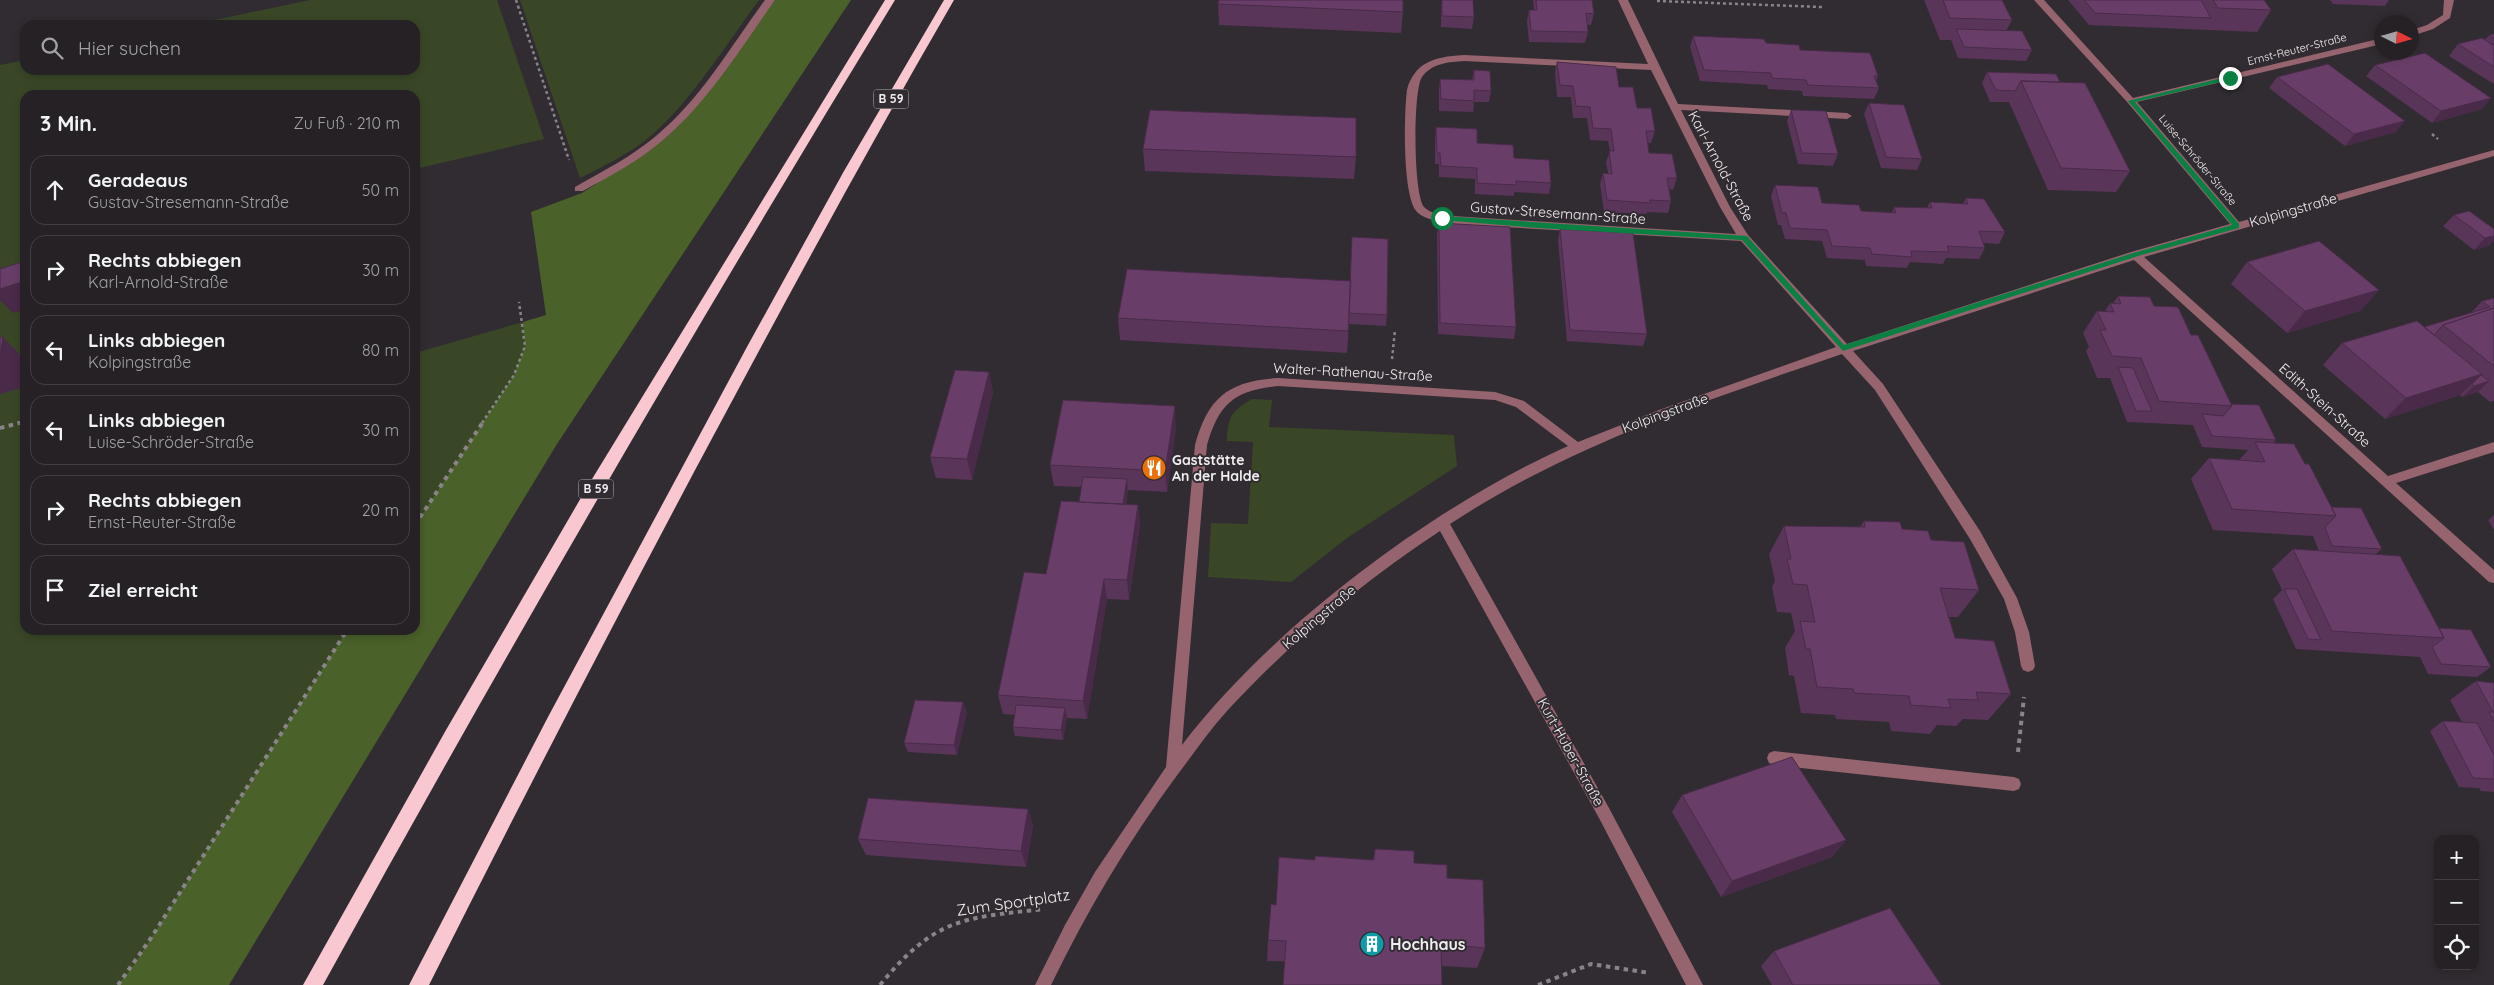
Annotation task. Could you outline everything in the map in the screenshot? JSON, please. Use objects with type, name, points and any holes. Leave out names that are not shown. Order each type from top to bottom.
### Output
[{"type":"highway","name":"B 59","points":[[313,985],[370,881],[670,359],[890,0]]},
{"type":"highway","name":"B 59","points":[[419,985],[622,592],[740,371],[834,199],[949,0]]},
{"type":"street","points":[[579,190],[637,155],[672,127],[694,101],[770,0]]},
{"type":"street","name":"Karl-Arnold-Straße","points":[[1624,0],[1654,67],[1725,207],[1744,238],[1879,387],[1989,559],[2010,598],[2022,632],[2028,666]]},
{"type":"street","name":"Luise-Schröder-Straße","points":[[2039,0],[2131,101],[2237,226]]},
{"type":"street","points":[[2419,30],[2441,22],[2447,16],[2449,0]]},
{"type":"street","name":"Ernst-Reuter-Straße","points":[[2131,101],[2374,43]]},
{"type":"street","name":"Gustav-Stresemann-Straße","points":[[1654,67],[1464,58],[1440,60],[1424,67],[1414,80],[1412,89],[1412,185],[1416,204],[1426,213],[1453,220],[1744,238]]},
{"type":"street","points":[[1674,106],[1848,116]]},
{"type":"street","name":"Kolpingstraße","points":[[1043,985],[1084,904],[1122,843],[1173,769],[1224,705],[1294,637],[1342,596],[1442,522],[1528,472],[1576,447],[1843,348],[2135,255],[2494,152]]},
{"type":"street","name":"Edith-Stein-Straße","points":[[2135,255],[2494,578]]},
{"type":"street","name":"Walter-Rathenau-Straße","points":[[1173,769],[1201,446],[1205,426],[1219,402],[1233,392],[1250,386],[1278,382],[1495,396],[1520,404],[1576,447]]},
{"type":"street","points":[[2387,481],[2494,447]]},
{"type":"street","name":"Kurt-Huber-Straße","points":[[1442,522],[1604,813],[1694,983]]},
{"type":"street","points":[[1774,758],[2014,784]]},
{"type":"path","points":[[516,0],[579,190]]},
{"type":"path","points":[[1654,1],[1822,7]]},
{"type":"path","points":[[420,517],[514,375],[525,346],[519,302]]},
{"type":"path","points":[[0,428],[20,422]]},
{"type":"path","points":[[118,985],[151,938],[344,635]]},
{"type":"path","points":[[2014,784],[2028,666]]},
{"type":"path","name":"Zum Sportplatz","points":[[880,985],[916,943],[933,931],[948,924],[982,916],[1084,904]]},
{"type":"path","points":[[1538,985],[1592,964],[1694,983]]},
{"type":"green space","points":[[310,0],[497,0],[544,139],[420,168],[420,90],[20,90],[20,635],[344,635],[132,968],[117,985],[0,985],[0,65],[20,61],[20,75],[420,75],[420,20],[215,20]]},
{"type":"green space","points":[[520,0],[759,0],[695,88],[667,121],[635,148],[580,178]]},
{"type":"green space","points":[[775,0],[851,0],[557,444],[229,985],[117,985],[132,968],[344,635],[420,635],[420,517],[514,375],[525,346],[523,322],[546,315],[531,212],[582,193],[652,148],[678,126]]},
{"type":"green space","points":[[523,322],[525,346],[514,375],[420,517],[420,352]]},
{"type":"green space","points":[[1252,399],[1272,400],[1269,427],[1454,435],[1457,466],[1347,538],[1291,582],[1208,577],[1211,523],[1248,524],[1253,442],[1227,441],[1228,426],[1232,416],[1235,411]]},
{"type":"building","points":[[1219,0],[1403,0],[1403,12],[1218,4]]},
{"type":"building","points":[[1442,0],[1473,0],[1474,17],[1442,16]]},
{"type":"building","points":[[1536,0],[1592,0],[1594,14],[1586,13],[1588,32],[1531,31],[1529,10],[1537,10]]},
{"type":"building","points":[[1943,0],[2002,0],[2012,20],[1950,18]]},
{"type":"building","points":[[2084,0],[2201,0],[2211,18],[2095,13]]},
{"type":"building","points":[[2213,0],[2264,0],[2271,10],[2218,8]]},
{"type":"building","points":[[1956,29],[2022,31],[2032,50],[1964,47]]},
{"type":"building","points":[[1693,36],[1764,39],[1766,43],[1799,45],[1800,50],[1870,53],[1878,76],[1874,76],[1879,88],[1808,85],[1806,80],[1772,78],[1771,73],[1704,70]]},
{"type":"building","points":[[2482,38],[2494,46],[2494,67],[2458,44]]},
{"type":"building","points":[[2425,53],[2491,98],[2441,111],[2375,65],[2396,60],[2419,60],[2419,54]]},
{"type":"building","points":[[1557,62],[1616,67],[1619,87],[1633,87],[1637,108],[1651,108],[1655,131],[1646,131],[1649,153],[1672,154],[1677,178],[1667,178],[1671,201],[1650,200],[1650,203],[1607,200],[1603,173],[1612,174],[1609,151],[1614,151],[1611,129],[1593,128],[1590,107],[1576,106],[1573,86],[1560,85]]},
{"type":"building","points":[[2328,64],[2405,121],[2354,134],[2277,77]]},
{"type":"building","points":[[1474,70],[1490,71],[1491,91],[1474,90],[1474,101],[1441,99],[1440,79],[1474,80]]},
{"type":"building","points":[[1987,72],[2056,74],[2060,82],[2021,81],[2015,91],[1996,90]]},
{"type":"building","points":[[2021,81],[2085,83],[2130,171],[2061,168]]},
{"type":"building","points":[[1869,103],[1904,105],[1922,159],[1886,157]]},
{"type":"building","points":[[1150,110],[1356,118],[1356,157],[1143,149]]},
{"type":"building","points":[[1791,110],[1826,111],[1838,154],[1802,153]]},
{"type":"building","points":[[1436,127],[1477,129],[1477,143],[1513,145],[1514,158],[1549,160],[1551,183],[1516,181],[1516,185],[1477,183],[1477,168],[1441,166],[1440,153],[1437,152]]},
{"type":"building","points":[[1775,185],[1818,187],[1822,203],[1859,205],[1861,211],[1896,213],[1894,207],[1932,208],[1930,202],[1968,204],[1966,198],[1984,199],[2005,232],[1979,231],[1985,248],[1947,246],[1949,252],[1911,251],[1912,257],[1872,254],[1870,248],[1832,246],[1827,230],[1790,228],[1786,213],[1782,213]]},
{"type":"building","points":[[2469,211],[2494,229],[2494,236],[2485,238],[2454,215]]},
{"type":"building","points":[[1439,223],[1510,227],[1516,327],[1440,323]]},
{"type":"building","points":[[1560,229],[1633,233],[1647,334],[1570,330]]},
{"type":"building","points":[[1352,237],[1388,239],[1387,315],[1349,313]]},
{"type":"building","points":[[2319,241],[2379,290],[2305,311],[2247,262]]},
{"type":"building","points":[[20,263],[20,283],[0,289],[0,269]]},
{"type":"building","points":[[1127,269],[1351,281],[1348,331],[1118,318]]},
{"type":"building","points":[[2118,296],[2150,297],[2154,306],[2178,307],[2191,335],[2198,335],[2232,406],[2159,401],[2141,358],[2112,356],[2100,330],[2106,330],[2097,311],[2114,312],[2110,303],[2121,304]]},
{"type":"building","points":[[2494,298],[2494,308],[2443,325],[2434,335],[2424,327],[2490,307],[2482,301]]},
{"type":"building","points":[[2494,308],[2494,366],[2443,325]]},
{"type":"building","points":[[2417,321],[2482,374],[2406,398],[2342,343]]},
{"type":"building","points":[[3,337],[0,358],[0,338]]},
{"type":"building","points":[[2118,367],[2133,368],[2152,411],[2136,411]]},
{"type":"building","points":[[955,370],[989,372],[967,459],[930,457]]},
{"type":"building","points":[[2481,375],[2489,381],[2474,386],[2472,384]]},
{"type":"building","points":[[1063,400],[1175,406],[1165,471],[1050,465]]},
{"type":"building","points":[[2231,404],[2259,405],[2276,440],[2212,436],[2202,414],[2223,416],[2232,406]]},
{"type":"building","points":[[2255,442],[2294,444],[2305,464],[2309,464],[2336,516],[2232,509],[2209,458],[2265,462]]},
{"type":"building","points":[[1083,477],[1127,479],[1123,504],[1079,502]]},
{"type":"building","points":[[1061,501],[1138,505],[1127,580],[1104,579],[1083,701],[998,695],[1024,572],[1046,574]]},
{"type":"building","points":[[2331,507],[2361,508],[2382,549],[2332,546],[2325,527],[2336,516]]},
{"type":"building","points":[[1864,521],[1900,522],[1902,529],[1928,531],[1931,540],[1964,542],[1979,590],[1940,588],[1955,638],[1994,641],[2011,694],[1976,692],[1978,700],[1948,699],[1951,708],[1911,705],[1909,696],[1854,693],[1853,689],[1817,687],[1810,649],[1806,649],[1800,621],[1815,622],[1807,585],[1793,584],[1787,559],[1791,559],[1784,526],[1865,527]]},
{"type":"building","points":[[2293,549],[2400,556],[2444,638],[2332,631]]},
{"type":"building","points":[[2284,589],[2297,589],[2321,640],[2308,639]]},
{"type":"building","points":[[2439,628],[2471,630],[2491,667],[2441,664],[2432,647],[2444,638]]},
{"type":"building","points":[[2476,681],[2494,683],[2494,722],[2489,712],[2493,712]]},
{"type":"building","points":[[915,700],[963,702],[954,745],[904,743]]},
{"type":"building","points":[[1016,705],[1065,708],[1061,730],[1013,727]]},
{"type":"building","points":[[2443,721],[2477,723],[2494,755],[2494,779],[2473,778]]},
{"type":"building","points":[[1792,757],[1846,840],[1732,881],[1682,795]]},
{"type":"building","points":[[868,798],[1028,809],[1021,851],[858,839]]},
{"type":"building","name":"Hochhaus","points":[[1375,849],[1414,851],[1414,863],[1447,865],[1447,878],[1483,880],[1485,948],[1441,944],[1442,985],[1283,985],[1286,941],[1268,940],[1271,904],[1276,905],[1279,857],[1315,860],[1315,856],[1374,860]]},
{"type":"building","points":[[1890,908],[1941,985],[1793,985],[1774,951]]},
{"type":"place","name":"Gaststätte An der Halde","points":[[1154,468]]},
{"type":"place","name":"Hochhaus","points":[[1372,944]]},
{"type":"route","points":[[1442,218],[1538,226],[1744,238],[1843,348],[2135,255],[2237,226],[2131,101],[2230,78]]}]
